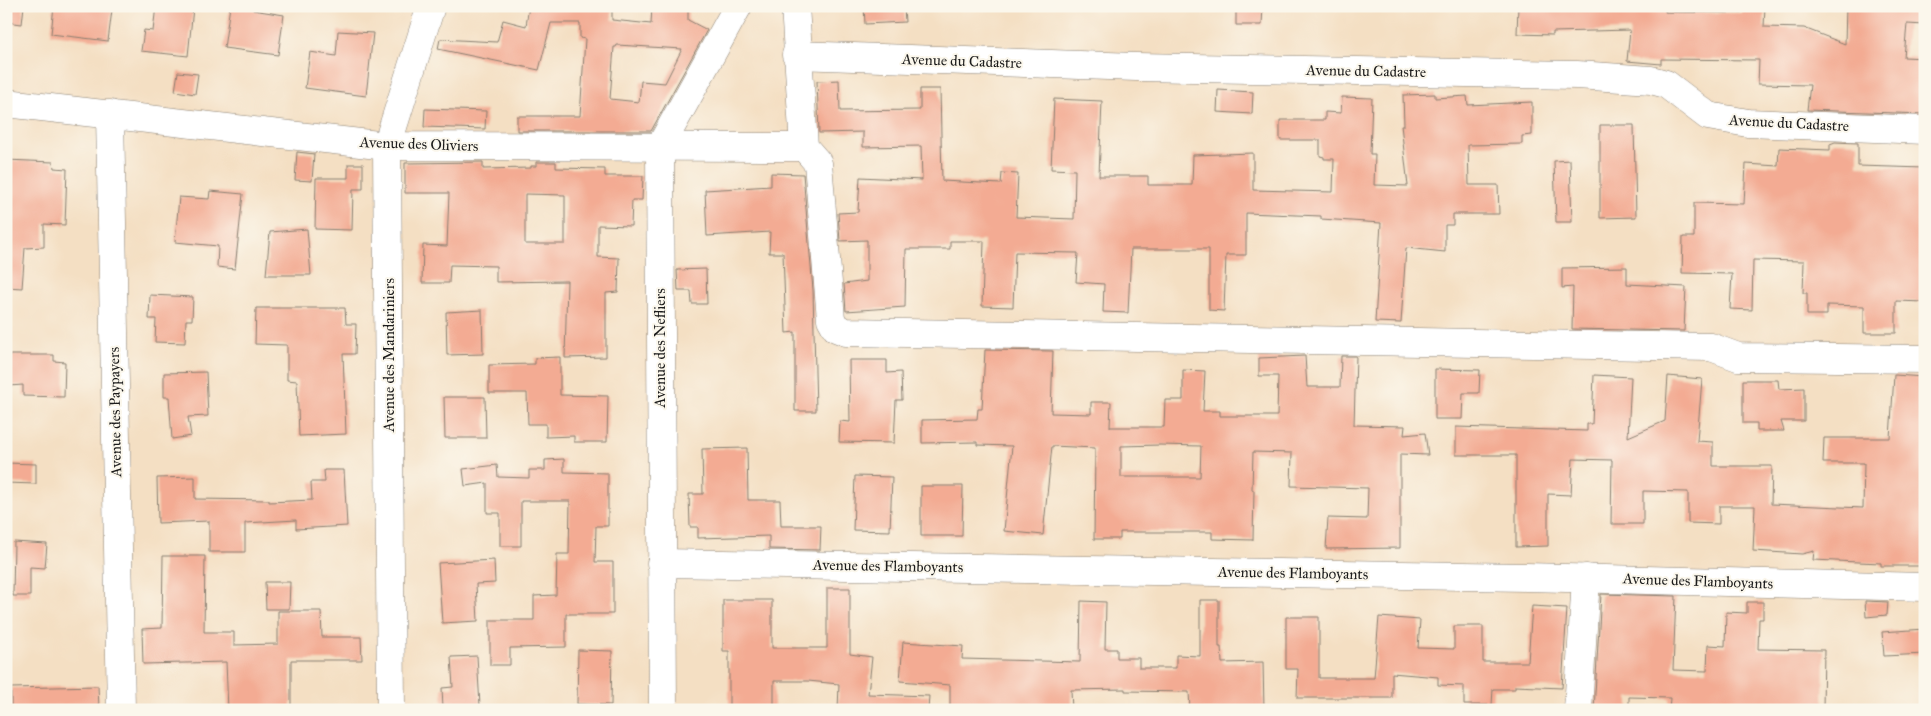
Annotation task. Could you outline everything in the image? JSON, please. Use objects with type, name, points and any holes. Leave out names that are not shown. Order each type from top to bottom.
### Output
[{"type":"street","name":"Avenue des Mandariniers","points":[[392,710],[387,146],[431,6]]},
{"type":"street","name":"Avenue des Nefliers","points":[[663,710],[660,147],[738,6]]},
{"type":"street","points":[[795,6],[796,55],[804,147],[818,163],[832,319],[836,328],[846,332],[1711,347],[1738,357],[1925,359]]},
{"type":"street","name":"Avenue du Cadastre","points":[[796,55],[1136,67],[1577,75],[1651,80],[1666,84],[1708,116],[1721,120],[1748,123],[1925,130]]},
{"type":"street","name":"Avenue des Oliviers","points":[[6,103],[387,146],[804,147]]},
{"type":"street","name":"Avenue des Paypayers","points":[[110,114],[121,710]]},
{"type":"street","name":"Avenue des Flamboyants","points":[[661,562],[1586,578],[1925,587]]},
{"type":"street","points":[[1578,710],[1586,578]]},
{"type":"building","points":[[6,6],[24,6],[22,24],[6,22]]},
{"type":"building","points":[[54,6],[85,6],[112,10],[108,41],[51,34]]},
{"type":"building","points":[[156,6],[193,8],[188,56],[141,51],[144,30],[153,31]]},
{"type":"building","points":[[230,6],[253,6],[253,10],[284,15],[278,55],[224,48]]},
{"type":"building","points":[[529,6],[612,6],[612,20],[651,24],[652,6],[688,6],[688,20],[707,30],[651,131],[517,131],[517,116],[580,116],[585,39],[580,38],[580,23],[551,23],[539,70],[438,49],[440,39],[497,42],[503,20],[526,26]],"holes":[[[617,45],[682,49],[665,83],[641,81],[639,102],[610,99],[614,47]]]},
{"type":"building","points":[[864,6],[904,6],[905,22],[865,24]]},
{"type":"building","points":[[1236,6],[1263,6],[1262,25],[1236,25]]},
{"type":"building","points":[[1518,6],[1666,6],[1665,12],[1741,13],[1742,6],[1765,6],[1764,27],[1804,28],[1845,44],[1846,6],[1925,6],[1925,25],[1907,24],[1904,57],[1925,58],[1925,114],[1807,110],[1810,85],[1758,84],[1759,60],[1661,59],[1661,64],[1627,61],[1630,30],[1553,32],[1553,35],[1517,34]]},
{"type":"building","points":[[338,31],[373,33],[366,96],[305,88],[310,52],[336,56]]},
{"type":"building","points":[[178,72],[198,74],[195,94],[175,91]]},
{"type":"building","points":[[839,80],[840,111],[920,110],[920,89],[940,89],[942,181],[1001,184],[1002,173],[1018,174],[1016,217],[1074,219],[1075,170],[1051,169],[1054,99],[1102,101],[1099,176],[1148,176],[1148,185],[1192,185],[1193,155],[1253,153],[1253,190],[1333,192],[1334,159],[1324,159],[1324,157],[1320,156],[1320,140],[1280,140],[1280,120],[1325,120],[1325,112],[1341,113],[1342,97],[1372,98],[1370,154],[1375,154],[1374,185],[1408,186],[1401,125],[1404,125],[1403,95],[1435,94],[1435,98],[1467,96],[1468,105],[1532,102],[1532,135],[1522,136],[1522,144],[1468,145],[1469,185],[1498,185],[1499,214],[1453,214],[1453,225],[1445,225],[1445,252],[1406,248],[1401,323],[1375,322],[1381,223],[1321,219],[1321,216],[1246,213],[1246,255],[1226,255],[1224,311],[1209,310],[1209,249],[1131,249],[1128,313],[1103,312],[1104,284],[1076,282],[1078,253],[1015,252],[1013,307],[982,306],[984,241],[950,241],[950,249],[906,249],[905,307],[846,311],[844,284],[867,281],[867,240],[840,241],[838,213],[858,212],[860,177],[922,180],[921,146],[863,147],[863,132],[819,133],[817,81]]},
{"type":"building","points":[[1218,90],[1253,92],[1252,114],[1217,112]]},
{"type":"building","points":[[425,109],[486,111],[485,129],[424,127]]},
{"type":"building","points":[[1600,125],[1634,125],[1636,217],[1600,218]]},
{"type":"building","points":[[1835,142],[1858,143],[1858,166],[1925,168],[1925,302],[1896,301],[1896,333],[1864,333],[1864,306],[1827,305],[1827,315],[1807,315],[1807,293],[1803,293],[1804,261],[1753,260],[1752,310],[1730,309],[1732,274],[1682,273],[1683,237],[1694,237],[1694,203],[1744,204],[1746,164],[1778,166],[1779,148],[1830,150],[1830,144]]},
{"type":"building","points":[[297,152],[314,154],[312,181],[295,180]]},
{"type":"building","points":[[6,160],[53,162],[54,168],[67,169],[65,225],[44,224],[44,247],[25,248],[22,288],[6,287]]},
{"type":"building","points":[[1570,160],[1572,222],[1556,222],[1554,161]]},
{"type":"building","points":[[483,162],[483,169],[531,168],[531,166],[536,166],[536,162],[556,162],[556,168],[605,169],[605,176],[643,176],[642,200],[632,200],[631,226],[598,225],[598,257],[619,258],[618,292],[606,293],[606,357],[565,358],[567,281],[496,282],[496,266],[450,265],[449,283],[422,283],[423,245],[447,246],[449,193],[405,193],[405,163]],"holes":[[[525,194],[565,195],[565,244],[525,244]]]},
{"type":"building","points":[[348,164],[363,164],[363,189],[353,189],[352,230],[315,229],[316,178],[348,178]]},
{"type":"building","points":[[771,173],[803,174],[813,290],[816,411],[795,411],[795,332],[786,333],[783,253],[769,253],[770,232],[707,236],[705,190],[771,186]]},
{"type":"building","points":[[210,191],[243,194],[235,269],[217,267],[218,246],[175,242],[179,197],[209,199]]},
{"type":"building","points":[[307,229],[311,275],[266,275],[270,232]]},
{"type":"building","points":[[1627,267],[1627,284],[1686,287],[1684,331],[1572,329],[1573,287],[1562,288],[1562,268]]},
{"type":"building","points":[[706,269],[707,304],[692,304],[691,291],[678,291],[677,270]]},
{"type":"building","points":[[150,295],[193,297],[192,320],[186,320],[185,343],[155,342],[156,319],[149,319]]},
{"type":"building","points":[[256,308],[345,308],[346,324],[356,324],[355,354],[343,354],[346,434],[299,436],[297,381],[287,380],[287,345],[255,344]]},
{"type":"building","points":[[482,310],[483,354],[447,355],[446,312]]},
{"type":"building","points":[[985,350],[1053,351],[1051,413],[1091,414],[1091,402],[1111,402],[1110,427],[1164,427],[1165,400],[1183,400],[1183,370],[1205,371],[1203,411],[1220,411],[1220,416],[1277,416],[1278,376],[1259,376],[1259,358],[1305,356],[1307,387],[1340,387],[1341,356],[1356,356],[1354,425],[1405,426],[1404,435],[1425,433],[1428,455],[1400,454],[1400,548],[1326,549],[1328,518],[1367,519],[1368,488],[1291,486],[1292,453],[1253,452],[1253,540],[1212,539],[1212,532],[1120,532],[1120,539],[1094,539],[1095,448],[1052,446],[1043,535],[1004,531],[1012,446],[977,445],[977,442],[922,443],[922,420],[977,419],[978,409],[982,409]],"holes":[[[1121,446],[1201,446],[1200,477],[1121,477]]]},
{"type":"building","points":[[7,355],[54,355],[54,361],[65,362],[64,397],[23,396],[23,385],[9,386]]},
{"type":"building","points":[[560,357],[560,395],[608,396],[607,442],[574,442],[574,436],[546,437],[546,424],[528,424],[527,393],[489,393],[489,365],[535,364],[535,358]]},
{"type":"building","points":[[849,360],[887,360],[887,373],[901,372],[902,400],[896,400],[894,443],[839,442],[840,421],[850,422]]},
{"type":"building","points":[[1435,369],[1480,370],[1479,393],[1463,393],[1462,419],[1435,419]]},
{"type":"building","points":[[206,372],[208,416],[188,417],[191,436],[172,439],[169,397],[164,397],[164,373]]},
{"type":"building","points":[[1594,375],[1631,377],[1628,437],[1665,421],[1668,376],[1702,379],[1697,441],[1713,442],[1713,466],[1772,466],[1771,504],[1863,508],[1864,463],[1823,463],[1824,438],[1890,438],[1894,375],[1925,377],[1925,566],[1881,566],[1881,563],[1813,560],[1814,551],[1802,554],[1753,551],[1755,506],[1719,506],[1719,524],[1688,523],[1688,492],[1643,491],[1643,524],[1611,524],[1612,460],[1573,459],[1571,495],[1548,494],[1548,546],[1516,547],[1516,455],[1456,455],[1456,427],[1587,431],[1587,424],[1592,424]]},
{"type":"building","points":[[1743,380],[1778,380],[1779,389],[1804,388],[1804,421],[1781,421],[1784,431],[1757,431],[1757,423],[1743,423]]},
{"type":"building","points":[[444,397],[485,397],[486,438],[445,438]]},
{"type":"building","points":[[747,448],[748,500],[780,500],[781,526],[821,526],[820,550],[769,549],[769,536],[698,538],[698,527],[690,527],[689,494],[703,494],[702,449]]},
{"type":"building","points":[[564,459],[564,472],[608,473],[608,526],[596,526],[595,562],[613,562],[613,614],[566,614],[566,647],[510,648],[510,665],[490,665],[490,620],[534,620],[534,596],[556,595],[557,554],[569,554],[570,501],[521,501],[521,546],[500,546],[500,513],[487,513],[487,483],[465,486],[463,469],[497,465],[498,477],[529,478],[529,470],[545,470],[545,460]]},
{"type":"building","points":[[6,463],[36,464],[36,484],[6,483]]},
{"type":"building","points":[[324,470],[344,470],[347,526],[296,529],[296,520],[245,523],[245,552],[209,552],[209,521],[158,523],[157,478],[195,477],[195,499],[269,500],[269,502],[312,500],[311,482],[325,482]]},
{"type":"building","points":[[855,476],[892,477],[890,531],[853,530]]},
{"type":"building","points":[[921,486],[963,486],[962,536],[921,536]]},
{"type":"building","points":[[14,542],[47,544],[45,568],[30,567],[30,596],[13,596]]},
{"type":"building","points":[[163,556],[205,556],[204,632],[234,632],[234,645],[278,644],[278,611],[321,611],[322,637],[361,637],[362,660],[291,660],[291,710],[228,710],[226,662],[143,664],[142,629],[162,628]]},
{"type":"building","points":[[494,560],[495,583],[476,584],[478,621],[442,623],[438,563]]},
{"type":"building","points":[[265,582],[290,582],[289,609],[266,609]]},
{"type":"building","points":[[827,588],[850,588],[850,654],[872,657],[868,694],[929,696],[928,710],[838,710],[839,684],[808,681],[774,681],[774,710],[729,710],[729,651],[723,651],[723,600],[772,600],[772,648],[827,648]]},
{"type":"building","points":[[1601,594],[1676,596],[1673,670],[1707,671],[1708,645],[1725,646],[1726,612],[1747,613],[1747,602],[1763,602],[1763,619],[1759,619],[1758,649],[1824,650],[1823,709],[1669,710],[1670,698],[1629,697],[1629,710],[1594,710]]},
{"type":"building","points":[[1200,600],[1219,600],[1219,647],[1221,647],[1222,663],[1263,662],[1264,710],[1190,710],[1189,692],[1125,691],[1125,689],[1071,690],[1072,710],[950,710],[950,685],[900,681],[903,642],[963,646],[962,659],[1080,662],[1081,601],[1106,602],[1105,649],[1117,649],[1117,658],[1139,658],[1139,668],[1176,668],[1176,655],[1200,656]]},
{"type":"building","points":[[1865,601],[1888,602],[1887,615],[1866,617]]},
{"type":"building","points":[[1532,606],[1567,608],[1562,688],[1515,686],[1515,689],[1493,689],[1492,705],[1464,705],[1464,686],[1438,685],[1438,677],[1392,673],[1392,698],[1297,698],[1298,669],[1286,669],[1286,617],[1319,617],[1319,678],[1374,678],[1379,617],[1420,620],[1418,648],[1454,649],[1454,626],[1483,626],[1483,662],[1528,662]]},
{"type":"building","points":[[1925,629],[1925,654],[1884,656],[1882,632]]},
{"type":"building","points":[[578,650],[612,651],[611,705],[577,704]]},
{"type":"building","points":[[477,656],[480,706],[443,708],[442,688],[453,687],[451,657]]},
{"type":"building","points":[[98,686],[99,708],[11,709],[11,688]]}]
